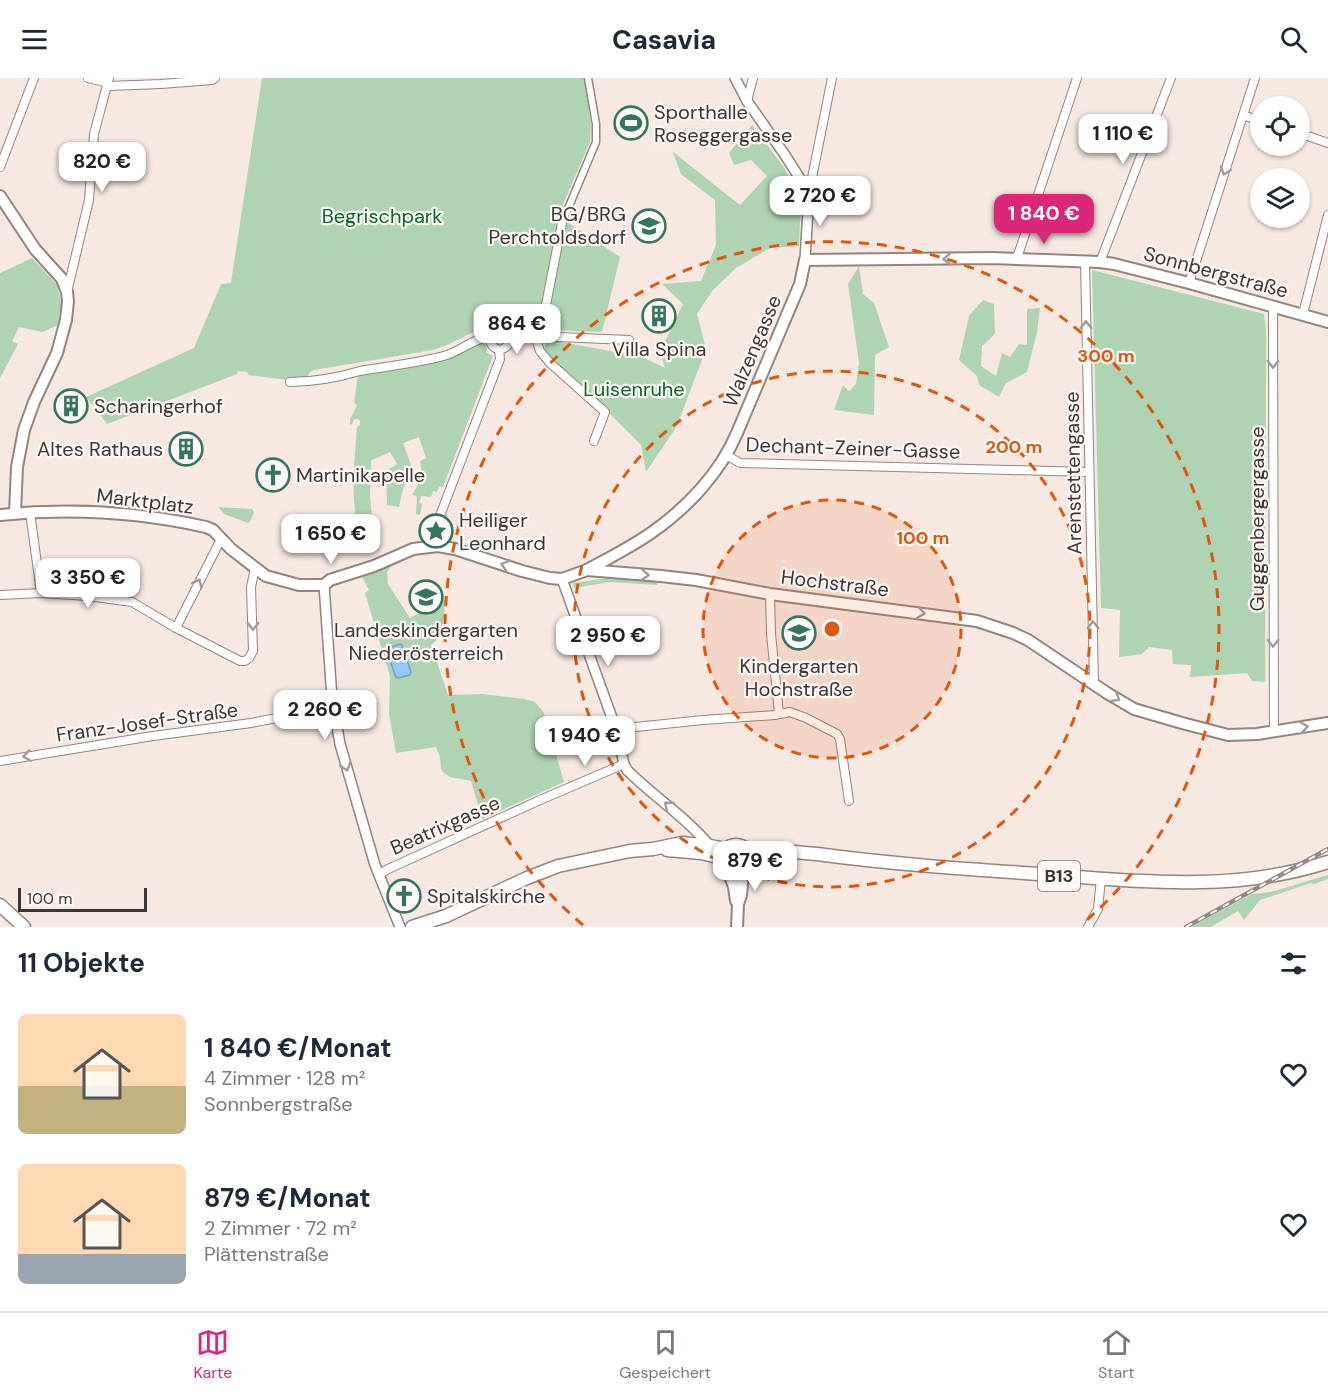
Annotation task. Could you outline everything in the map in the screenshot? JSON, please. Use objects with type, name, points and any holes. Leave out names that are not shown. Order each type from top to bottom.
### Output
[{"type":"main road","points":[[0,196],[35,249],[62,279],[68,301],[66,320],[57,353],[31,408],[21,439],[15,513]]},
{"type":"main road","name":"Sonnbergstraße","points":[[805,260],[1017,258],[1100,262],[1189,283],[1328,322]]},
{"type":"main road","name":"Walzengasse","points":[[587,570],[652,533],[681,510],[726,455],[800,284],[805,260]]},
{"type":"main road","name":"Marktplatz","points":[[0,515],[72,511],[124,515],[206,527],[213,530],[231,549],[266,576],[299,585],[324,585]]},
{"type":"main road","points":[[324,585],[330,580],[374,566],[413,549],[428,547],[455,549],[522,571],[562,579]]},
{"type":"main road","name":"Hochstraße","points":[[562,579],[587,570],[661,576],[770,594],[977,621],[1028,640],[1134,709],[1182,723],[1228,735],[1274,732],[1328,723]]},
{"type":"main road","name":"B13","points":[[412,927],[446,916],[558,866],[682,843],[710,846],[724,854]]},
{"type":"main road","name":"B13","points":[[653,849],[724,854],[733,846],[739,846],[754,854],[775,851],[887,863],[1166,882],[1242,881],[1278,876],[1328,862]]},
{"type":"main road","points":[[736,927],[738,904],[746,870],[751,860],[749,853]]},
{"type":"main road","name":"B13","points":[[729,873],[737,875],[789,853]]},
{"type":"main road","points":[[724,854],[723,867],[729,873],[738,904]]},
{"type":"main road","points":[[0,907],[24,927]]},
{"type":"street","points":[[0,167],[34,78]]},
{"type":"street","points":[[88,78],[108,82],[161,84],[212,81],[215,78]]},
{"type":"street","points":[[588,78],[596,124],[596,142],[562,224],[544,310],[535,336],[540,351],[550,363],[605,412],[594,441]]},
{"type":"street","points":[[735,78],[747,101],[809,193]]},
{"type":"street","points":[[747,101],[753,78]]},
{"type":"street","name":"Walzengasse","points":[[805,260],[809,193],[832,78]]},
{"type":"street","points":[[1017,258],[1077,78]]},
{"type":"street","points":[[1100,262],[1171,78]]},
{"type":"street","points":[[1189,283],[1256,78]]},
{"type":"street","points":[[67,292],[89,200],[94,134],[108,82]]},
{"type":"street","points":[[1243,115],[1250,117]]},
{"type":"street","points":[[1310,137],[1328,143]]},
{"type":"street","points":[[1303,314],[1328,215]]},
{"type":"street","name":"Arenstettengasse","points":[[1085,261],[1094,684]]},
{"type":"street","name":"Guggenbergergasse","points":[[1273,306],[1274,732]]},
{"type":"street","points":[[500,329],[505,330],[511,338],[510,344],[499,350],[492,346],[490,338],[492,333],[500,329]]},
{"type":"street","points":[[511,338],[535,336],[629,340]]},
{"type":"street","points":[[290,382],[310,382],[435,358],[451,354],[483,338],[490,338]]},
{"type":"street","points":[[428,547],[500,359],[499,350]]},
{"type":"street","name":"Dechant-Zeiner-Gasse","points":[[726,455],[740,464],[1089,472]]},
{"type":"street","points":[[30,512],[41,593]]},
{"type":"street","points":[[176,628],[221,538]]},
{"type":"street","points":[[0,595],[41,593],[132,602],[176,628],[240,661],[245,661],[253,651],[251,587],[255,568]]},
{"type":"street","points":[[562,579],[616,729],[627,770],[682,817],[710,846]]},
{"type":"street","points":[[324,585],[333,707],[340,744],[379,875],[400,927]]},
{"type":"street","points":[[770,594],[771,634],[779,713]]},
{"type":"street","name":"Franz-Josef-Straße","points":[[0,761],[153,736],[251,723],[333,707]]},
{"type":"street","points":[[616,729],[790,712],[837,734],[843,751],[849,801]]},
{"type":"street","name":"Beatrixgasse","points":[[379,875],[518,810],[624,764]]},
{"type":"street","points":[[1088,927],[1098,909],[1101,879]]},
{"type":"green space","name":"Begrischpark","points":[[262,78],[585,78],[591,124],[590,142],[558,216],[620,257],[602,332],[525,329],[516,332],[507,326],[500,325],[484,333],[483,330],[476,331],[433,350],[314,370],[306,379],[278,379],[238,371],[237,374],[107,424],[86,397],[194,348],[221,284],[231,283]]},
{"type":"green space","name":"Luisenruhe","points":[[752,125],[783,166],[801,200],[799,246],[770,248],[736,268],[713,290],[697,314],[706,349],[677,426],[646,472],[641,445],[607,411],[545,356],[545,339],[642,357],[665,368],[660,352],[683,304],[662,284],[701,281],[716,245],[715,200],[681,174],[673,152],[740,205],[767,176],[751,160],[734,165],[729,153]]},
{"type":"green space","points":[[32,258],[57,285],[61,302],[58,325],[42,332],[19,327],[12,341],[18,344],[0,378],[0,273]]},
{"type":"green space","points":[[859,266],[863,294],[874,303],[889,347],[875,355],[874,415],[834,410],[843,385],[849,391],[856,384],[859,363],[848,284]]},
{"type":"green space","points":[[1092,270],[1264,314],[1266,331],[1265,682],[1252,681],[1247,673],[1190,677],[1191,665],[1173,664],[1172,650],[1149,647],[1142,654],[1119,657],[1120,610],[1101,608]]},
{"type":"green space","points":[[983,300],[994,304],[995,334],[982,346],[981,366],[996,376],[1002,353],[1010,357],[1019,344],[1027,345],[1027,309],[1040,308],[1037,332],[1027,372],[1006,383],[999,397],[979,385],[977,376],[959,360],[969,316]]},
{"type":"green space","points":[[481,342],[487,348],[486,352],[493,356],[443,487],[439,486],[437,492],[433,491],[431,497],[421,496],[420,515],[416,514],[417,496],[412,495],[420,479],[420,461],[426,458],[419,437],[403,443],[413,471],[405,483],[399,507],[387,505],[386,471],[397,464],[390,452],[372,460],[371,463],[372,518],[356,517],[354,472],[357,427],[360,421],[354,419],[350,425],[350,419],[357,406],[354,403],[358,375],[439,361],[458,355]]},
{"type":"green space","points":[[218,507],[252,509],[254,512],[248,523],[224,514]]},
{"type":"green space","points":[[394,562],[387,572],[388,584],[410,618],[445,599],[441,630],[436,641],[431,645],[448,695],[482,694],[535,702],[544,713],[564,782],[482,819],[471,781],[450,777],[444,773],[436,747],[396,753],[389,714],[390,676],[365,593],[369,590],[362,577]]},
{"type":"green space","points":[[607,578],[657,581],[657,585],[610,582],[574,588],[573,583]]},
{"type":"green space","points":[[1328,875],[1328,879],[1260,900],[1244,920],[1238,911],[1211,927],[1191,927],[1252,894],[1271,892]]},
{"type":"water","points":[[400,644],[411,672],[410,675],[398,678],[386,650]]},
{"type":"railway","points":[[1186,927],[1328,849]]},
{"type":"place","name":"Sporthalle Roseggergasse","points":[[631,123]]},
{"type":"place","name":"BG/BRG Perchtoldsdorf","points":[[649,226]]},
{"type":"place","name":"Villa Spina","points":[[659,316]]},
{"type":"place","name":"Scharingerhof","points":[[71,406]]},
{"type":"place","name":"Altes Rathaus","points":[[186,449]]},
{"type":"place","name":"Martinikapelle","points":[[273,475]]},
{"type":"place","name":"Heiliger Leonhard","points":[[436,531]]},
{"type":"place","name":"Landeskindergarten Niederösterreich","points":[[426,597]]},
{"type":"place","name":"Kindergarten Hochstraße","points":[[799,633]]},
{"type":"place","name":"Spitalskirche","points":[[404,896]]}]
